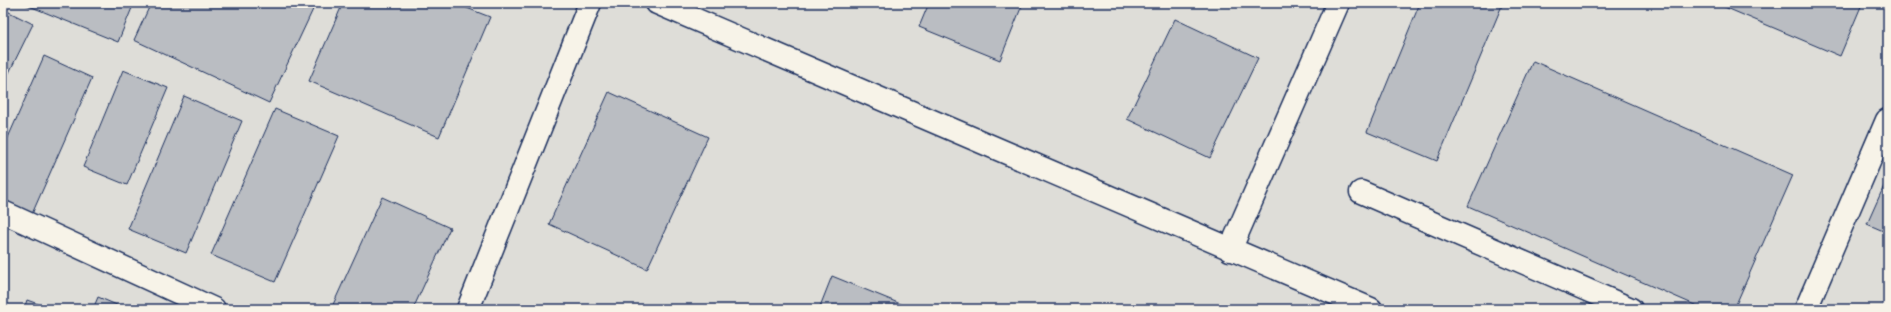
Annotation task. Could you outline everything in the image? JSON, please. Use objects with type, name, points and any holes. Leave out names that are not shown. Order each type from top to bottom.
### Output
[{"type":"street","points":[[468,309],[590,3]]},
{"type":"street","points":[[657,3],[1230,250],[1371,309]]},
{"type":"street","points":[[1230,250],[1338,3]]},
{"type":"street","points":[[1806,309],[1887,120]]},
{"type":"street","points":[[1361,192],[1631,309]]},
{"type":"street","points":[[3,212],[214,309]]},
{"type":"shaded area","points":[[3,3],[1888,3],[1888,309],[3,309]]},
{"type":"building","points":[[22,3],[134,3],[118,42]]},
{"type":"building","points":[[151,3],[316,3],[269,103],[134,40]]},
{"type":"building","points":[[343,3],[454,3],[490,17],[439,137],[309,81]]},
{"type":"building","points":[[929,3],[1023,3],[1000,60],[919,27]]},
{"type":"building","points":[[1420,3],[1503,3],[1437,161],[1367,132]]},
{"type":"building","points":[[1715,3],[1858,3],[1862,4],[1840,56]]},
{"type":"building","points":[[3,9],[33,24],[3,85]]},
{"type":"building","points":[[1175,19],[1258,58],[1210,158],[1127,119]]},
{"type":"building","points":[[44,56],[92,78],[32,214],[3,201],[3,149]]},
{"type":"building","points":[[1533,61],[1793,175],[1734,309],[1704,309],[1468,206]]},
{"type":"building","points":[[123,70],[168,88],[127,185],[83,167]]},
{"type":"building","points":[[609,92],[708,137],[647,269],[549,224]]},
{"type":"building","points":[[184,96],[242,121],[186,253],[128,229]]},
{"type":"building","points":[[275,109],[339,136],[275,282],[211,255]]},
{"type":"building","points":[[1888,177],[1888,233],[1867,224]]},
{"type":"building","points":[[382,197],[450,228],[413,309],[331,309]]},
{"type":"building","points":[[832,276],[913,309],[819,309]]},
{"type":"building","points":[[98,297],[126,309],[93,309]]},
{"type":"building","points":[[27,300],[52,309],[24,309]]}]
